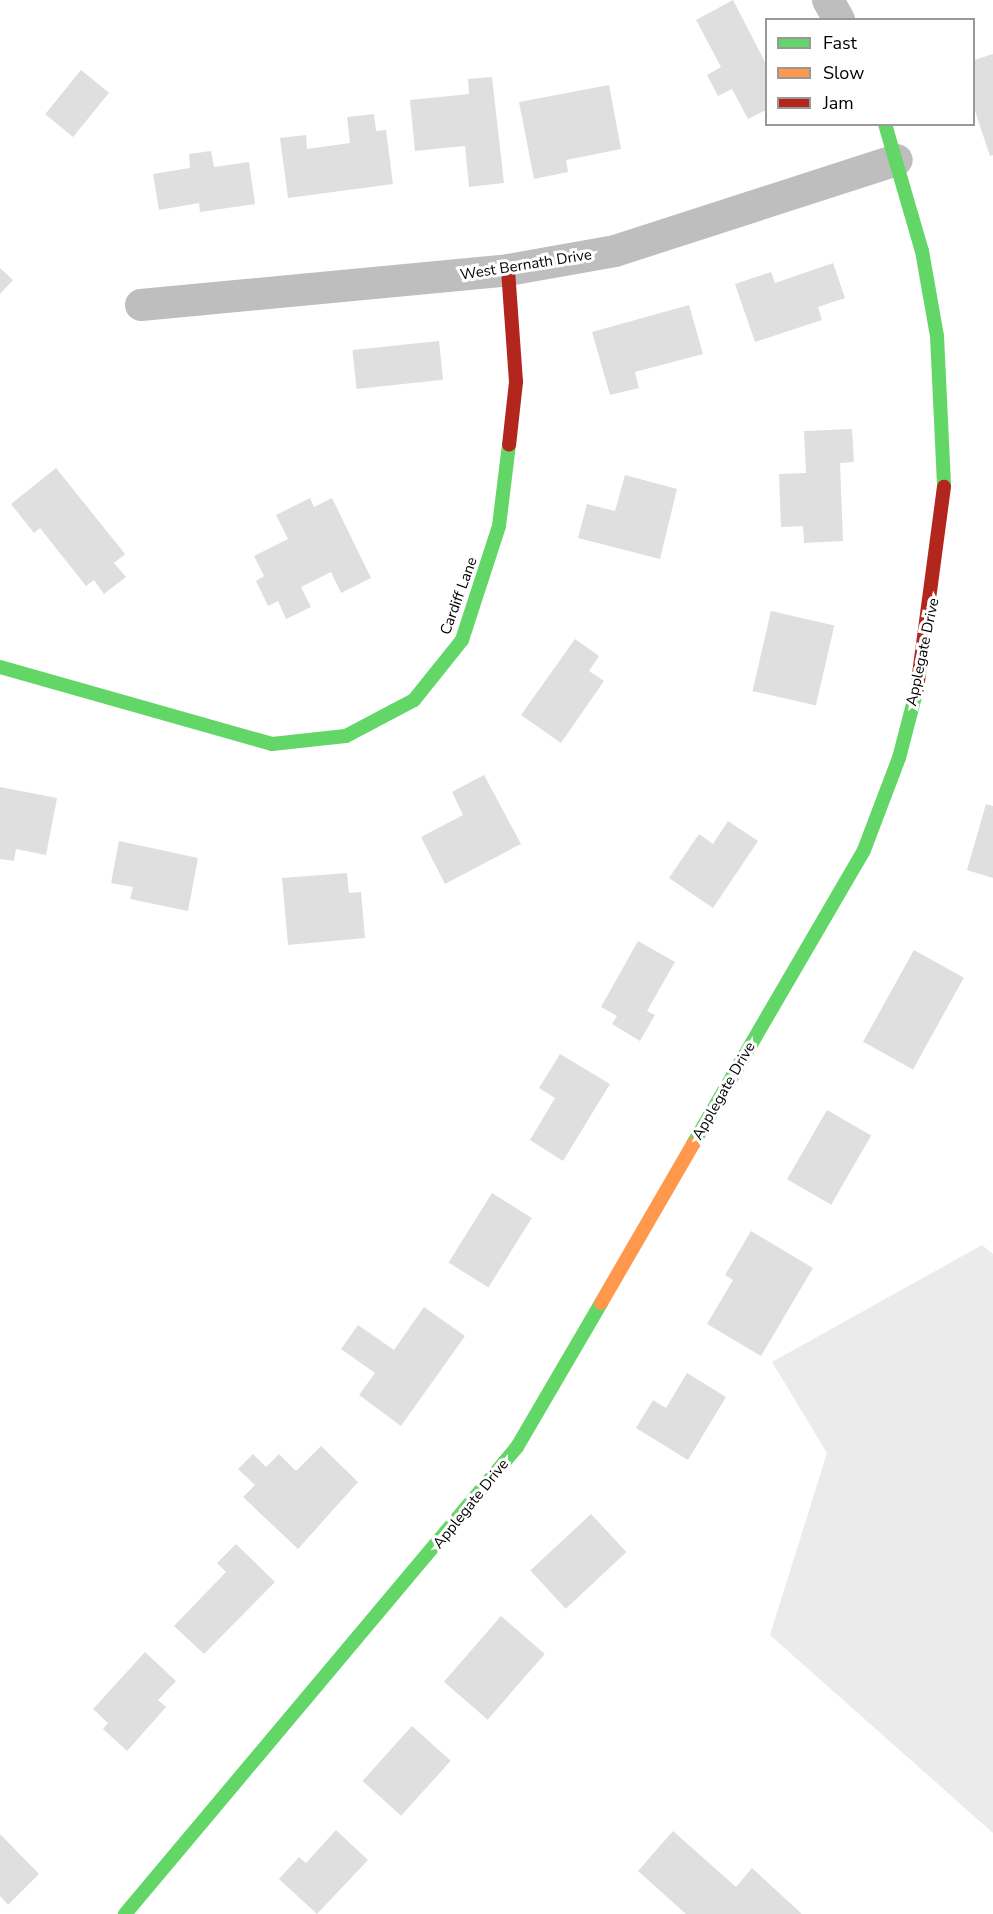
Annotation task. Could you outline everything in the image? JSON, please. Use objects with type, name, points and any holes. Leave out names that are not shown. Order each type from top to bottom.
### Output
[{"type":"street","points":[[828,0],[838,18]]},
{"type":"street","name":"Applegate Drive","points":[[125,1914],[517,1447],[864,850],[899,758],[925,659],[944,489],[937,336],[897,160],[886,126]]},
{"type":"street","name":"West Bernath Drive","points":[[141,305],[508,270],[696,229],[897,160]]},
{"type":"street","name":"Cardiff Lane","points":[[0,668],[272,744],[346,736],[414,700],[462,640],[499,526],[516,382],[508,270]]},
{"type":"shaded area","points":[[982,1245],[993,1254],[993,1833],[770,1635],[827,1453],[772,1362]]},
{"type":"building","points":[[733,0],[765,62],[765,110],[748,119],[732,89],[718,96],[707,75],[721,67],[696,20]]},
{"type":"building","points":[[993,54],[993,155],[990,156],[975,111],[975,60]]},
{"type":"building","points":[[81,70],[109,93],[73,137],[45,114]]},
{"type":"building","points":[[492,77],[504,183],[469,187],[465,146],[415,151],[410,100],[469,94],[468,79]]},
{"type":"building","points":[[609,85],[621,149],[566,160],[568,172],[534,179],[519,102]]},
{"type":"building","points":[[374,114],[376,131],[386,130],[393,184],[288,198],[280,138],[306,135],[307,149],[350,143],[347,117]]},
{"type":"building","points":[[211,151],[214,167],[249,162],[255,204],[200,212],[199,203],[159,210],[153,174],[190,168],[189,154]]},
{"type":"building","points":[[833,263],[845,298],[818,307],[822,320],[755,342],[735,284],[771,272],[775,283]]},
{"type":"building","points":[[0,268],[13,280],[0,294]]},
{"type":"building","points":[[689,305],[703,354],[635,372],[639,388],[610,395],[592,332]]},
{"type":"building","points":[[439,341],[443,380],[357,389],[352,350]]},
{"type":"building","points":[[852,429],[854,462],[840,463],[843,541],[804,543],[803,526],[781,527],[779,474],[806,473],[804,431]]},
{"type":"building","points":[[56,468],[125,554],[114,563],[126,577],[104,594],[94,580],[86,586],[40,528],[34,533],[11,504]]},
{"type":"building","points":[[625,475],[677,489],[660,559],[578,538],[587,504],[615,511]]},
{"type":"building","points":[[310,498],[314,507],[332,498],[371,578],[341,593],[331,572],[301,587],[311,607],[286,619],[278,601],[268,606],[256,581],[264,576],[254,556],[288,539],[276,515]]},
{"type":"building","points":[[771,611],[834,626],[816,706],[753,691]]},
{"type":"building","points":[[575,639],[599,656],[589,671],[604,681],[561,743],[521,715]]},
{"type":"building","points":[[484,775],[521,844],[445,884],[421,837],[463,815],[452,792]]},
{"type":"building","points":[[0,787],[57,798],[46,855],[16,849],[14,861],[0,859]]},
{"type":"building","points":[[986,804],[993,806],[993,878],[967,870]]},
{"type":"building","points":[[728,821],[758,841],[713,908],[669,878],[699,834],[713,844]]},
{"type":"building","points":[[119,841],[198,858],[188,911],[130,899],[133,887],[111,883]]},
{"type":"building","points":[[347,873],[349,893],[361,892],[365,938],[288,945],[282,878]]},
{"type":"building","points":[[638,941],[675,962],[647,1011],[655,1015],[640,1041],[612,1024],[617,1016],[601,1007]]},
{"type":"building","points":[[914,950],[964,978],[913,1069],[863,1042]]},
{"type":"building","points":[[560,1054],[610,1084],[563,1161],[530,1140],[555,1098],[539,1088]]},
{"type":"building","points":[[827,1110],[871,1136],[831,1205],[787,1179]]},
{"type":"building","points":[[492,1193],[532,1218],[488,1287],[449,1263]]},
{"type":"building","points":[[751,1231],[813,1268],[761,1356],[707,1324],[733,1280],[725,1275]]},
{"type":"building","points":[[424,1307],[465,1336],[401,1426],[359,1395],[375,1373],[341,1349],[358,1325],[394,1350]]},
{"type":"building","points":[[687,1373],[726,1397],[688,1460],[636,1428],[653,1400],[666,1408]]},
{"type":"building","points":[[321,1446],[358,1482],[298,1549],[243,1497],[255,1485],[238,1469],[253,1454],[266,1467],[279,1454],[296,1471]]},
{"type":"building","points":[[591,1514],[626,1552],[566,1609],[530,1571]]},
{"type":"building","points":[[236,1544],[275,1582],[204,1654],[174,1626],[226,1572],[217,1563]]},
{"type":"building","points":[[501,1616],[545,1654],[488,1720],[444,1682]]},
{"type":"building","points":[[145,1652],[176,1681],[158,1700],[166,1707],[127,1751],[103,1729],[108,1723],[93,1709]]},
{"type":"building","points":[[412,1726],[451,1761],[401,1816],[362,1781]]},
{"type":"building","points":[[336,1830],[368,1860],[317,1914],[279,1879],[299,1857],[306,1863]]},
{"type":"building","points":[[673,1831],[736,1887],[752,1868],[802,1914],[686,1914],[638,1871]]},
{"type":"building","points":[[0,1834],[39,1874],[8,1905],[0,1896]]},
{"type":"traffic: fast","points":[[886,126],[922,251],[937,336],[944,487]]},
{"type":"traffic: fast","points":[[0,667],[272,744],[346,736],[414,700],[462,640],[499,526],[509,445]]},
{"type":"traffic: fast","points":[[693,1144],[864,850],[899,758],[917,689]]},
{"type":"traffic: fast","points":[[125,1914],[517,1447],[601,1303]]},
{"type":"traffic: slow","points":[[601,1303],[693,1144]]},
{"type":"traffic: jam","points":[[508,270],[516,382],[509,445]]},
{"type":"traffic: jam","points":[[917,689],[944,487]]}]
